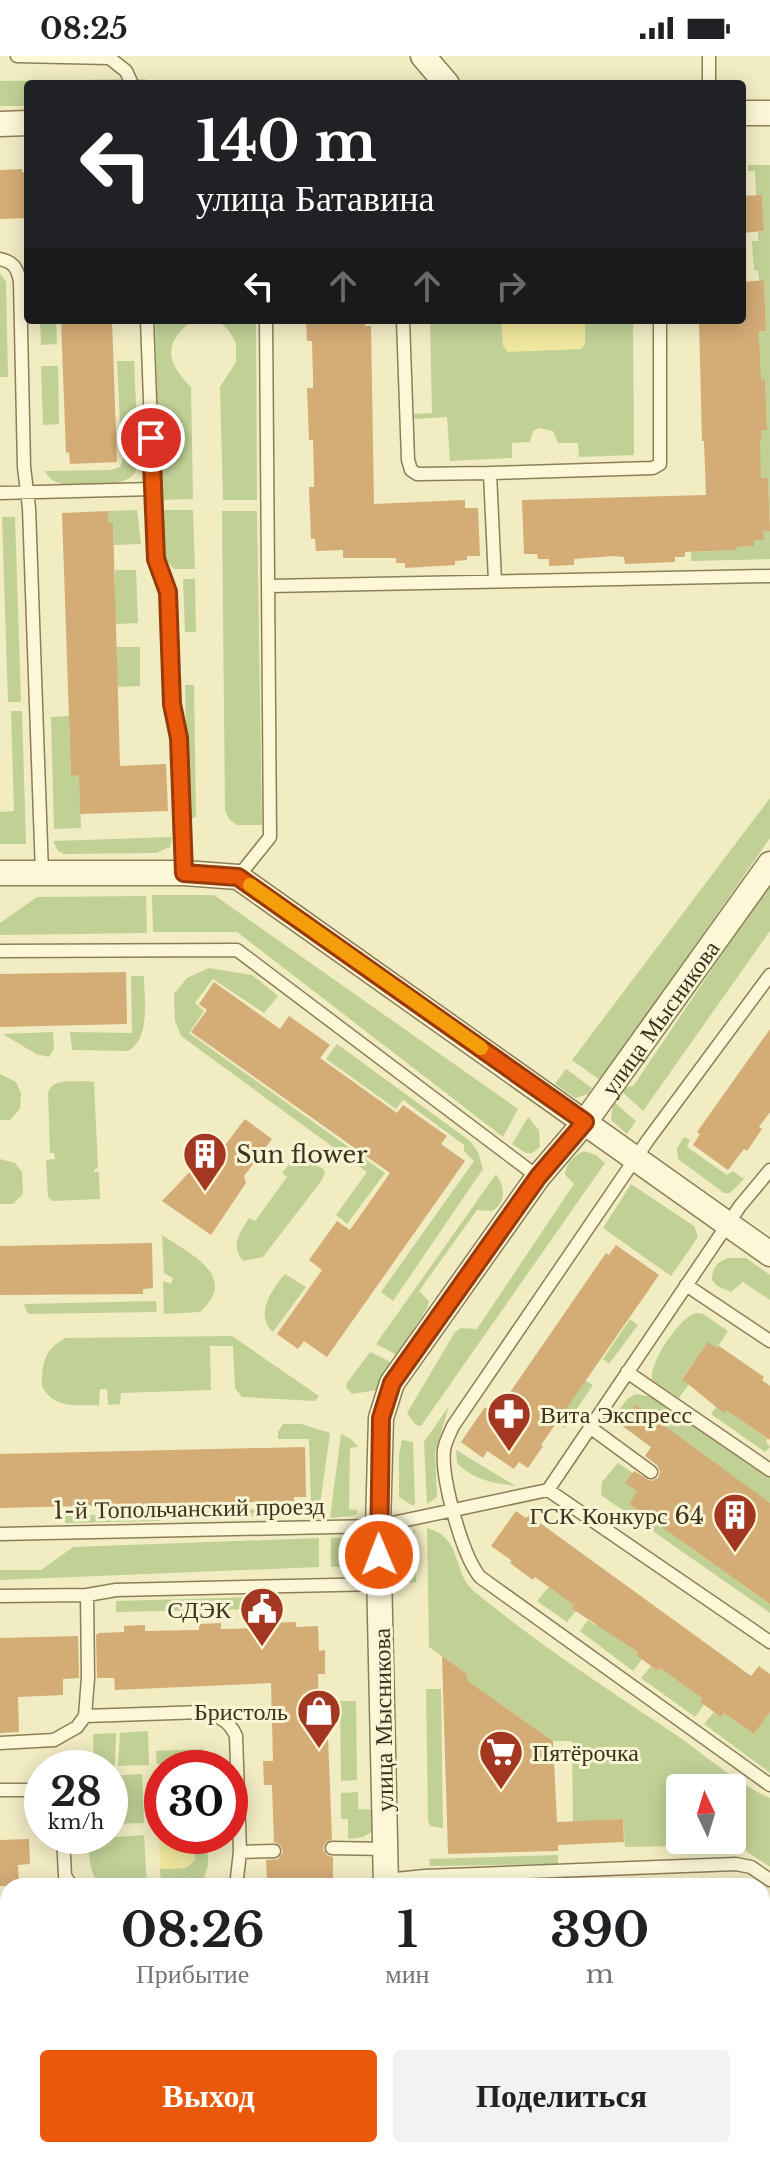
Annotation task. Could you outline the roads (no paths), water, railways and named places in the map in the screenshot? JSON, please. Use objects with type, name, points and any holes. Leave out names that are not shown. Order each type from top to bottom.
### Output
[{"type":"street","points":[[423,56],[444,80]]},
{"type":"street","points":[[746,113],[770,113]]},
{"type":"street","points":[[0,124],[24,123]]},
{"type":"street","name":"улица Мысникова","points":[[386,1878],[378,1526],[381,1418],[392,1383],[538,1177],[585,1122],[770,864]]},
{"type":"street","points":[[0,873],[184,873],[238,877],[770,1254]]},
{"type":"lane","points":[[17,56],[108,57],[126,71],[130,80]]},
{"type":"lane","points":[[709,56],[709,80]]},
{"type":"lane","points":[[0,259],[11,262],[18,270],[20,281],[24,467],[29,492],[42,873]]},
{"type":"lane","points":[[147,324],[156,559],[168,592],[172,704],[179,738],[184,873]]},
{"type":"lane","points":[[238,877],[270,837],[266,324]]},
{"type":"lane","points":[[403,324],[408,460],[411,470],[417,474],[653,468],[660,464],[660,324]]},
{"type":"lane","points":[[490,473],[495,581]]},
{"type":"lane","points":[[0,493],[152,489]]},
{"type":"lane","points":[[270,586],[770,576]]},
{"type":"lane","points":[[0,951],[237,950],[538,1177]]},
{"type":"lane","points":[[770,975],[635,1159],[453,1426],[444,1448],[454,1509],[470,1565],[480,1577],[770,1785]]},
{"type":"lane","points":[[770,1170],[728,1224],[548,1490],[770,1642]]},
{"type":"lane","points":[[686,1285],[770,1341]]},
{"type":"lane","points":[[627,1372],[770,1470]]},
{"type":"lane","points":[[591,1428],[651,1472]]},
{"type":"lane","name":"1-й Топольчанский проезд","points":[[0,1534],[378,1526],[548,1490]]},
{"type":"lane","points":[[0,1596],[380,1584]]},
{"type":"lane","points":[[0,1743],[54,1740],[77,1727],[85,1716],[87,1595]]},
{"type":"lane","points":[[85,1716],[203,1712],[221,1717],[231,1726],[236,1736],[236,1750]]},
{"type":"lane","points":[[0,1790],[24,1790]]},
{"type":"lane","points":[[332,1848],[386,1849]]},
{"type":"lane","points":[[248,1852],[274,1851]]},
{"type":"lane","points":[[64,1854],[66,1878]]},
{"type":"lane","points":[[237,1878],[240,1854]]},
{"type":"lane","points":[[414,1878],[736,1864],[751,1867],[767,1878]]},
{"type":"place","name":"Sun flower","points":[[205,1193]]},
{"type":"place","name":"Вита Экспресс","points":[[509,1453]]},
{"type":"place","name":"ГСК Конкурс 64","points":[[735,1554]]},
{"type":"place","name":"СДЭК","points":[[262,1648]]},
{"type":"place","name":"Бристоль","points":[[319,1750]]},
{"type":"place","name":"Пятёрочка","points":[[501,1791]]}]
